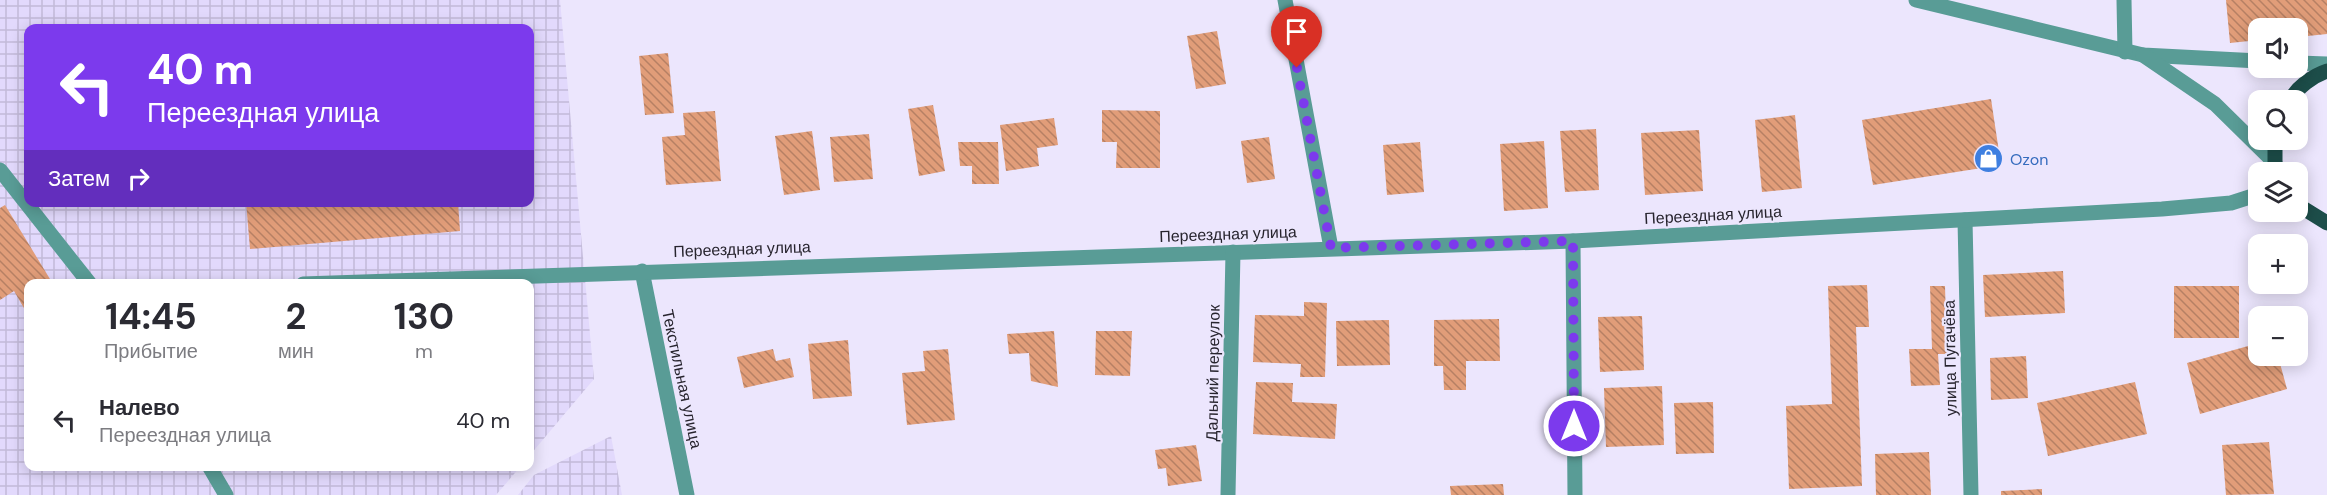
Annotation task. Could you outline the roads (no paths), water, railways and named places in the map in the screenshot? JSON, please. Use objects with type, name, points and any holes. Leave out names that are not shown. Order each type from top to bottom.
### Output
[{"type":"main road","points":[[2296,90],[2318,74],[2327,71]]},
{"type":"main road","points":[[2308,212],[2325,225]]},
{"type":"street","points":[[1284,0],[1331,248]]},
{"type":"street","points":[[1916,0],[2125,52],[2248,60]]},
{"type":"street","points":[[2124,0],[2125,52]]},
{"type":"street","points":[[2143,55],[2216,104],[2271,162]]},
{"type":"street","points":[[2308,63],[2327,64]]},
{"type":"street","points":[[0,170],[24,200]]},
{"type":"street","name":"Переездная улица","points":[[433,279],[1573,241],[2219,204],[2248,198]]},
{"type":"street","points":[[29,207],[86,279]]},
{"type":"street","name":"улица Пугачёва","points":[[1965,220],[1971,495]]},
{"type":"street","points":[[1573,241],[1575,495]]},
{"type":"street","name":"Дальний переулок","points":[[1228,495],[1233,252]]},
{"type":"street","name":"Текстильная улица","points":[[642,271],[687,495]]},
{"type":"street","points":[[212,471],[226,495]]},
{"type":"place","name":"Ozon","points":[[1989,159]]}]
